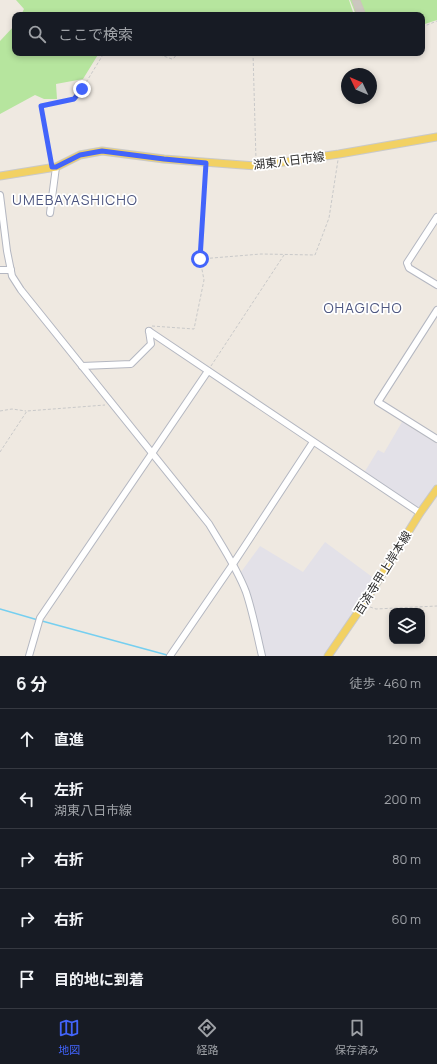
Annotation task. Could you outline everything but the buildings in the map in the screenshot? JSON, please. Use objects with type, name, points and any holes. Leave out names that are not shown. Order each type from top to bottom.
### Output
[{"type":"main road","name":"湖東八日市線","points":[[0,176],[54,167],[80,155],[102,151],[164,159],[256,166],[339,154],[437,137]]},
{"type":"main road","name":"百済寺甲上岸本線","points":[[328,656],[364,605],[420,513],[437,489]]},
{"type":"street","points":[[50,213],[54,167]]},
{"type":"street","points":[[0,195],[2,228],[12,276],[21,290],[209,524],[233,564],[246,592],[262,656]]},
{"type":"street","points":[[437,217],[407,263],[409,268],[437,285]]},
{"type":"street","points":[[431,227],[437,231]]},
{"type":"street","points":[[0,270],[11,270]]},
{"type":"street","points":[[437,310],[378,402],[437,439]]},
{"type":"street","points":[[82,366],[131,364],[151,344],[149,331]]},
{"type":"street","points":[[149,331],[420,513]]},
{"type":"street","points":[[29,656],[40,618],[208,370]]},
{"type":"street","points":[[170,656],[233,564],[313,442]]},
{"type":"path","points":[[425,25],[437,21]]},
{"type":"path","points":[[54,167],[41,106],[74,99],[82,89],[102,56]]},
{"type":"path","points":[[164,56],[172,59],[175,56]]},
{"type":"path","points":[[253,56],[256,166]]},
{"type":"path","points":[[200,259],[261,254],[314,256],[329,218],[339,154]]},
{"type":"path","points":[[149,331],[150,325],[194,329],[204,280],[200,259],[206,163]]},
{"type":"path","points":[[208,370],[284,254]]},
{"type":"path","points":[[0,411],[12,409],[27,411],[105,405],[110,401]]},
{"type":"path","points":[[0,452],[27,411]]},
{"type":"path","points":[[364,605],[376,609],[437,606]]},
{"type":"shaded area","points":[[402,422],[437,444],[437,483],[419,509],[364,473],[378,450],[384,453]]},
{"type":"shaded area","points":[[325,542],[375,579],[324,656],[265,656],[254,607],[241,572],[260,546],[303,572]]},
{"type":"green space","points":[[16,0],[349,0],[353,12],[22,12],[24,9]]},
{"type":"green space","points":[[350,0],[437,0],[437,20],[425,24],[425,12],[355,12]]},
{"type":"green space","points":[[12,28],[12,56],[97,56],[83,79],[56,84],[57,99],[44,99],[35,95],[0,114],[0,41]]},
{"type":"waterway","points":[[0,609],[38,620]]},
{"type":"waterway","points":[[42,621],[167,655]]},
{"type":"district","name":"UMEBAYASHICHO","points":[[75,200]]},
{"type":"district","name":"OHAGICHO","points":[[363,308]]},
{"type":"route","points":[[82,89],[74,99],[41,106],[52,167],[56,167],[80,155],[102,151],[206,163],[200,259]]}]
